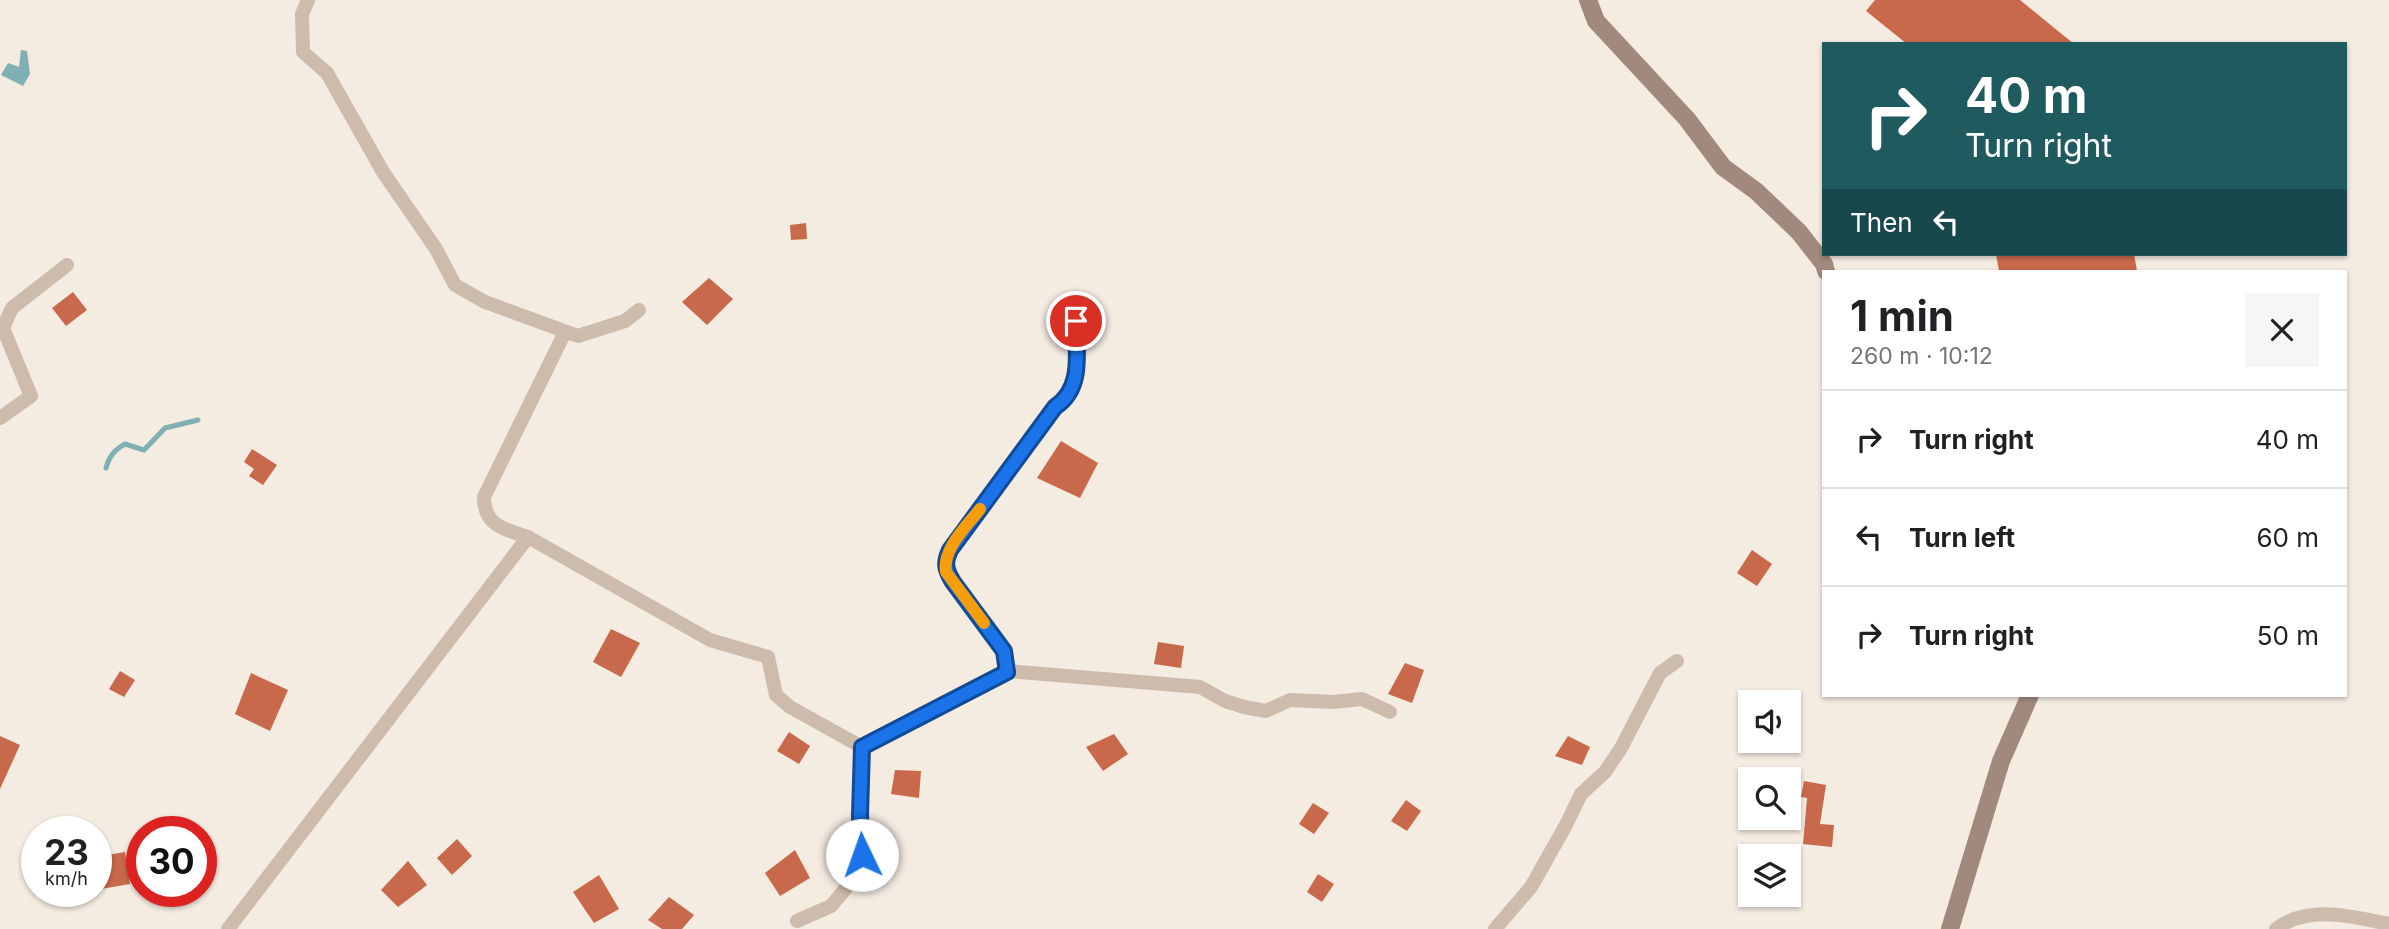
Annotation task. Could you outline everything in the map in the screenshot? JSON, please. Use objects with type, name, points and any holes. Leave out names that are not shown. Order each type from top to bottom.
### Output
[{"type":"street","points":[[307,0],[302,15],[303,52],[327,73],[383,172],[436,249],[456,285],[485,302],[578,336],[625,321],[639,310]]},
{"type":"street","points":[[1588,0],[1596,21],[1687,119],[1723,166],[1756,191],[1799,232],[1826,270]]},
{"type":"street","points":[[0,418],[31,396],[3,328],[12,308],[67,265]]},
{"type":"street","points":[[1007,672],[1004,651],[946,572],[944,562],[950,550],[1055,407],[1064,401],[1073,389],[1076,377],[1076,321]]},
{"type":"street","points":[[565,332],[484,497],[484,509],[489,520],[528,537],[710,640],[768,657],[776,695],[790,707],[862,747]]},
{"type":"street","points":[[228,929],[528,537]]},
{"type":"street","points":[[1495,929],[1531,887],[1581,794],[1605,772],[1621,748],[1660,673],[1677,661]]},
{"type":"street","points":[[862,747],[1007,672],[1200,687],[1225,701],[1266,711],[1290,699],[1333,702],[1362,699],[1390,712]]},
{"type":"street","points":[[1950,929],[2001,761],[2029,697]]},
{"type":"street","points":[[797,921],[831,905],[846,888],[862,855],[862,747]]},
{"type":"street","points":[[2276,929],[2322,913],[2389,924]]},
{"type":"water","points":[[21,50],[27,51],[30,74],[23,86],[1,75],[8,63],[19,67]]},
{"type":"building","points":[[1875,0],[2020,0],[2072,42],[1905,42],[1866,11]]},
{"type":"building","points":[[806,223],[807,239],[791,240],[790,225]]},
{"type":"building","points":[[1996,256],[2134,256],[2137,270],[1999,270]]},
{"type":"building","points":[[709,278],[733,299],[707,325],[682,302]]},
{"type":"building","points":[[73,292],[87,310],[66,326],[52,308]]},
{"type":"building","points":[[1061,441],[1098,463],[1080,498],[1037,478]]},
{"type":"building","points":[[252,449],[277,465],[263,485],[249,476],[254,469],[244,462]]},
{"type":"building","points":[[1752,550],[1772,564],[1757,586],[1737,573]]},
{"type":"building","points":[[611,629],[640,643],[621,677],[593,662]]},
{"type":"building","points":[[1158,642],[1184,646],[1181,668],[1154,664]]},
{"type":"building","points":[[1405,663],[1424,670],[1412,703],[1388,694]]},
{"type":"building","points":[[120,671],[135,680],[124,697],[109,689]]},
{"type":"building","points":[[251,673],[288,690],[270,731],[235,714]]},
{"type":"building","points":[[789,732],[810,746],[799,764],[777,751]]},
{"type":"building","points":[[1114,734],[1128,754],[1103,771],[1086,747]]},
{"type":"building","points":[[0,736],[20,745],[0,789]]},
{"type":"building","points":[[1568,736],[1590,747],[1582,765],[1555,756]]},
{"type":"building","points":[[895,770],[921,771],[919,798],[891,794]]},
{"type":"building","points":[[1804,781],[1826,785],[1820,824],[1834,825],[1832,847],[1803,844],[1807,798],[1801,797]]},
{"type":"building","points":[[1406,800],[1421,811],[1407,831],[1391,821]]},
{"type":"building","points":[[1313,803],[1329,813],[1314,834],[1299,824]]},
{"type":"building","points":[[457,839],[472,856],[452,875],[437,858]]},
{"type":"building","points":[[795,850],[810,878],[780,896],[765,873]]},
{"type":"building","points":[[125,852],[126,885],[112,887],[112,854]]},
{"type":"building","points":[[408,861],[427,885],[398,907],[381,890]]},
{"type":"building","points":[[1318,874],[1334,884],[1322,902],[1307,892]]},
{"type":"building","points":[[599,875],[619,909],[594,923],[573,892]]},
{"type":"building","points":[[669,897],[694,915],[682,929],[662,929],[648,920]]},
{"type":"waterway","points":[[106,468],[113,454],[125,444],[144,450],[165,428],[198,420]]},
{"type":"slow traffic","points":[[980,509],[944,562],[946,572],[984,623]]},
{"type":"route","points":[[862,855],[862,747],[1007,672],[1004,651],[946,572],[944,562],[950,550],[1055,407],[1064,401],[1073,389],[1076,377],[1076,321]]}]
